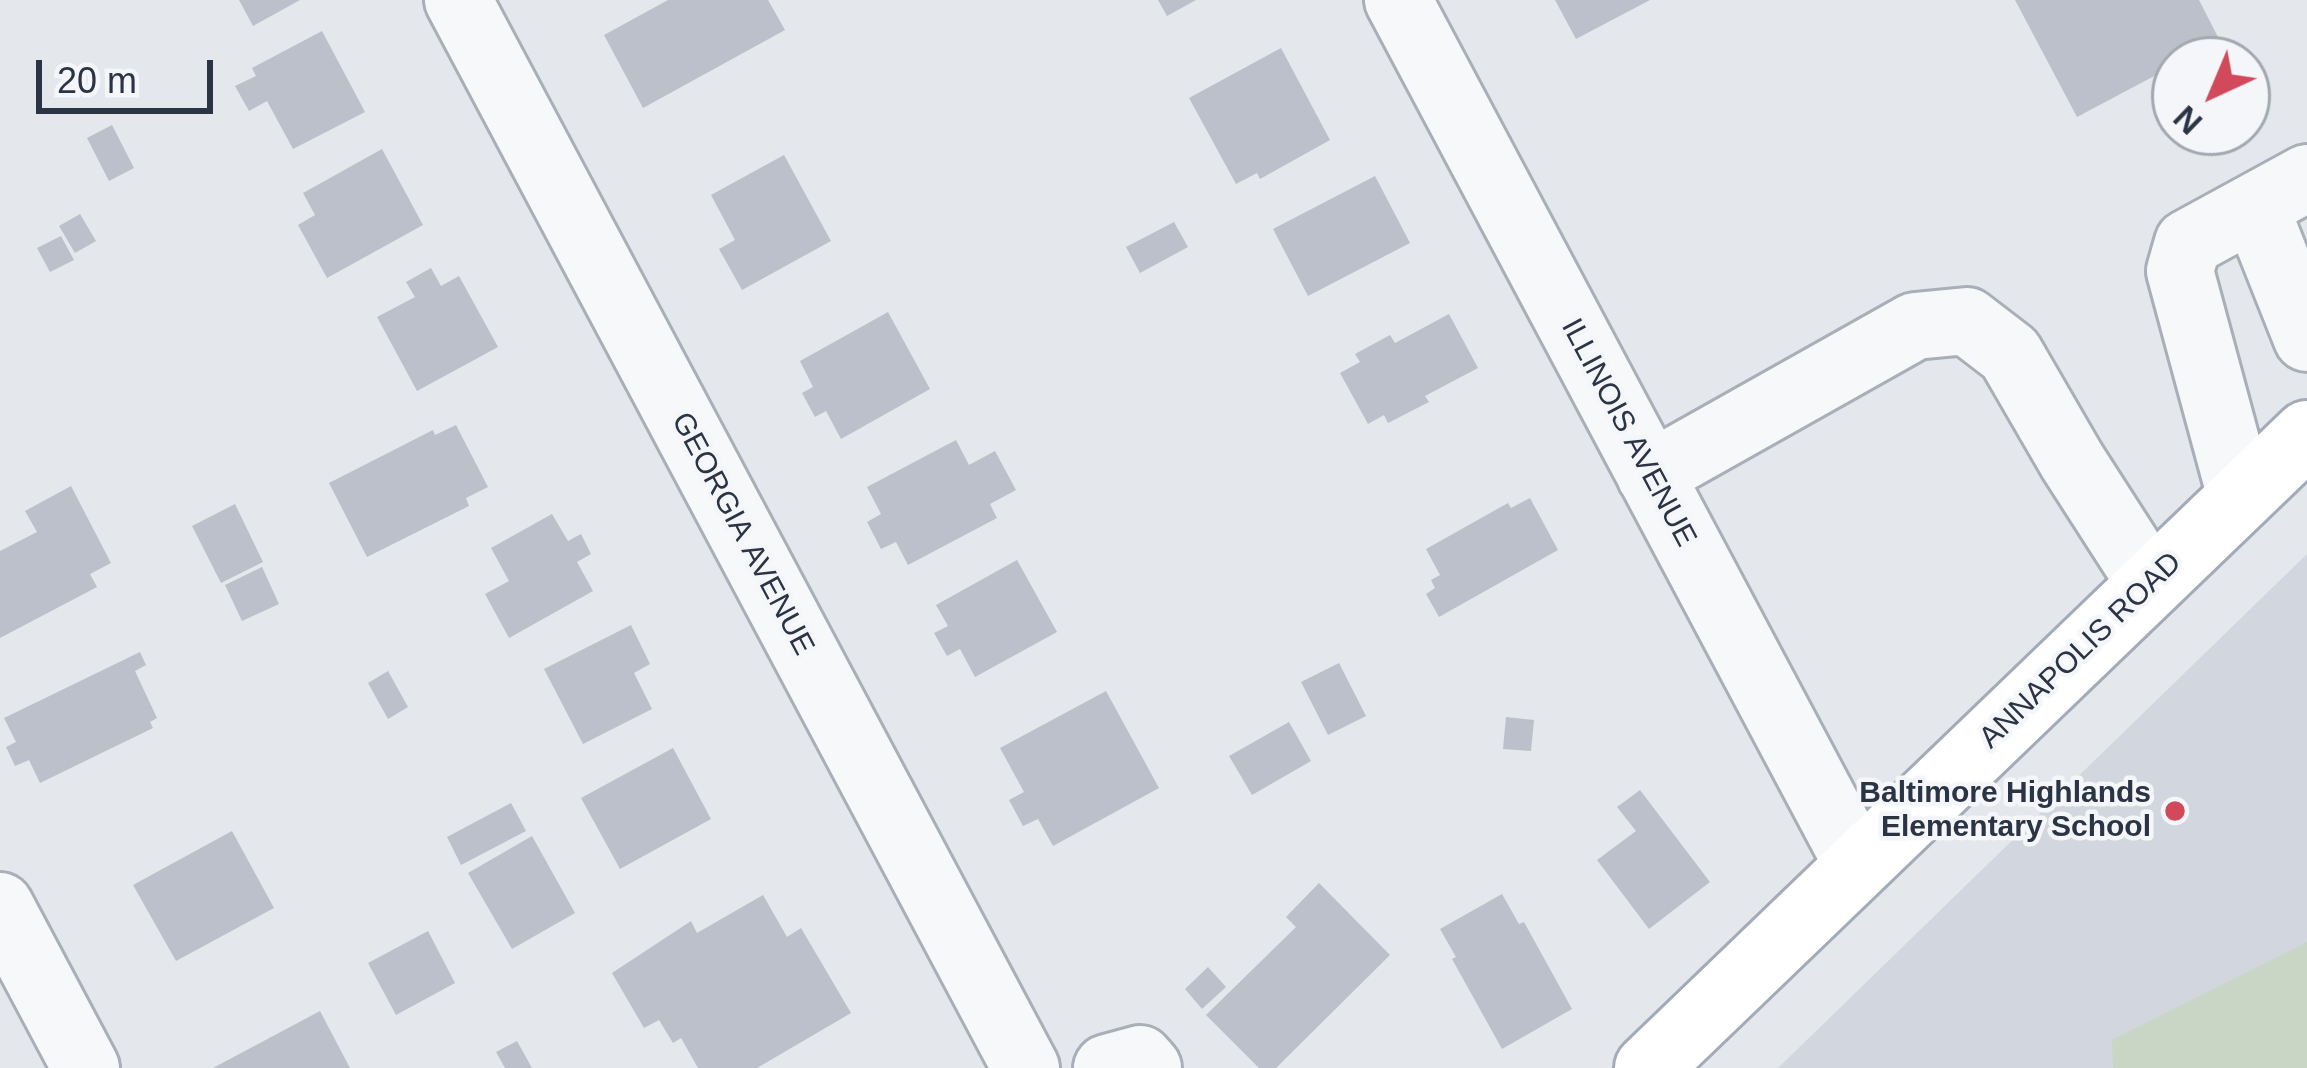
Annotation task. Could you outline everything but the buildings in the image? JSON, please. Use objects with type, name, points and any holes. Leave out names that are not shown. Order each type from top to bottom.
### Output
[{"type":"main road","name":"ANNAPOLIS ROAD","points":[[1648,1068],[2307,434]]},
{"type":"street","name":"GEORGIA AVENUE","points":[[458,0],[1026,1068]]},
{"type":"street","name":"ILLINOIS AVENUE","points":[[1398,0],[1858,866]]},
{"type":"street","points":[[2241,497],[2180,272],[2188,243],[2281,193],[2307,338]]},
{"type":"street","points":[[1651,475],[1915,326],[1967,321],[2010,354],[2151,584]]},
{"type":"street","points":[[0,906],[86,1068]]},
{"type":"street","points":[[1107,1068],[1140,1059],[1148,1068]]},
{"type":"shaded area","name":"Baltimore Highlands Elementary School","points":[[2307,554],[2307,1068],[1778,1068]]},
{"type":"green space","points":[[2307,942],[2307,1068],[2113,1068],[2112,1040]]},
{"type":"place","name":"Baltimore Highlands Elementary School","points":[[2175,811]]}]
